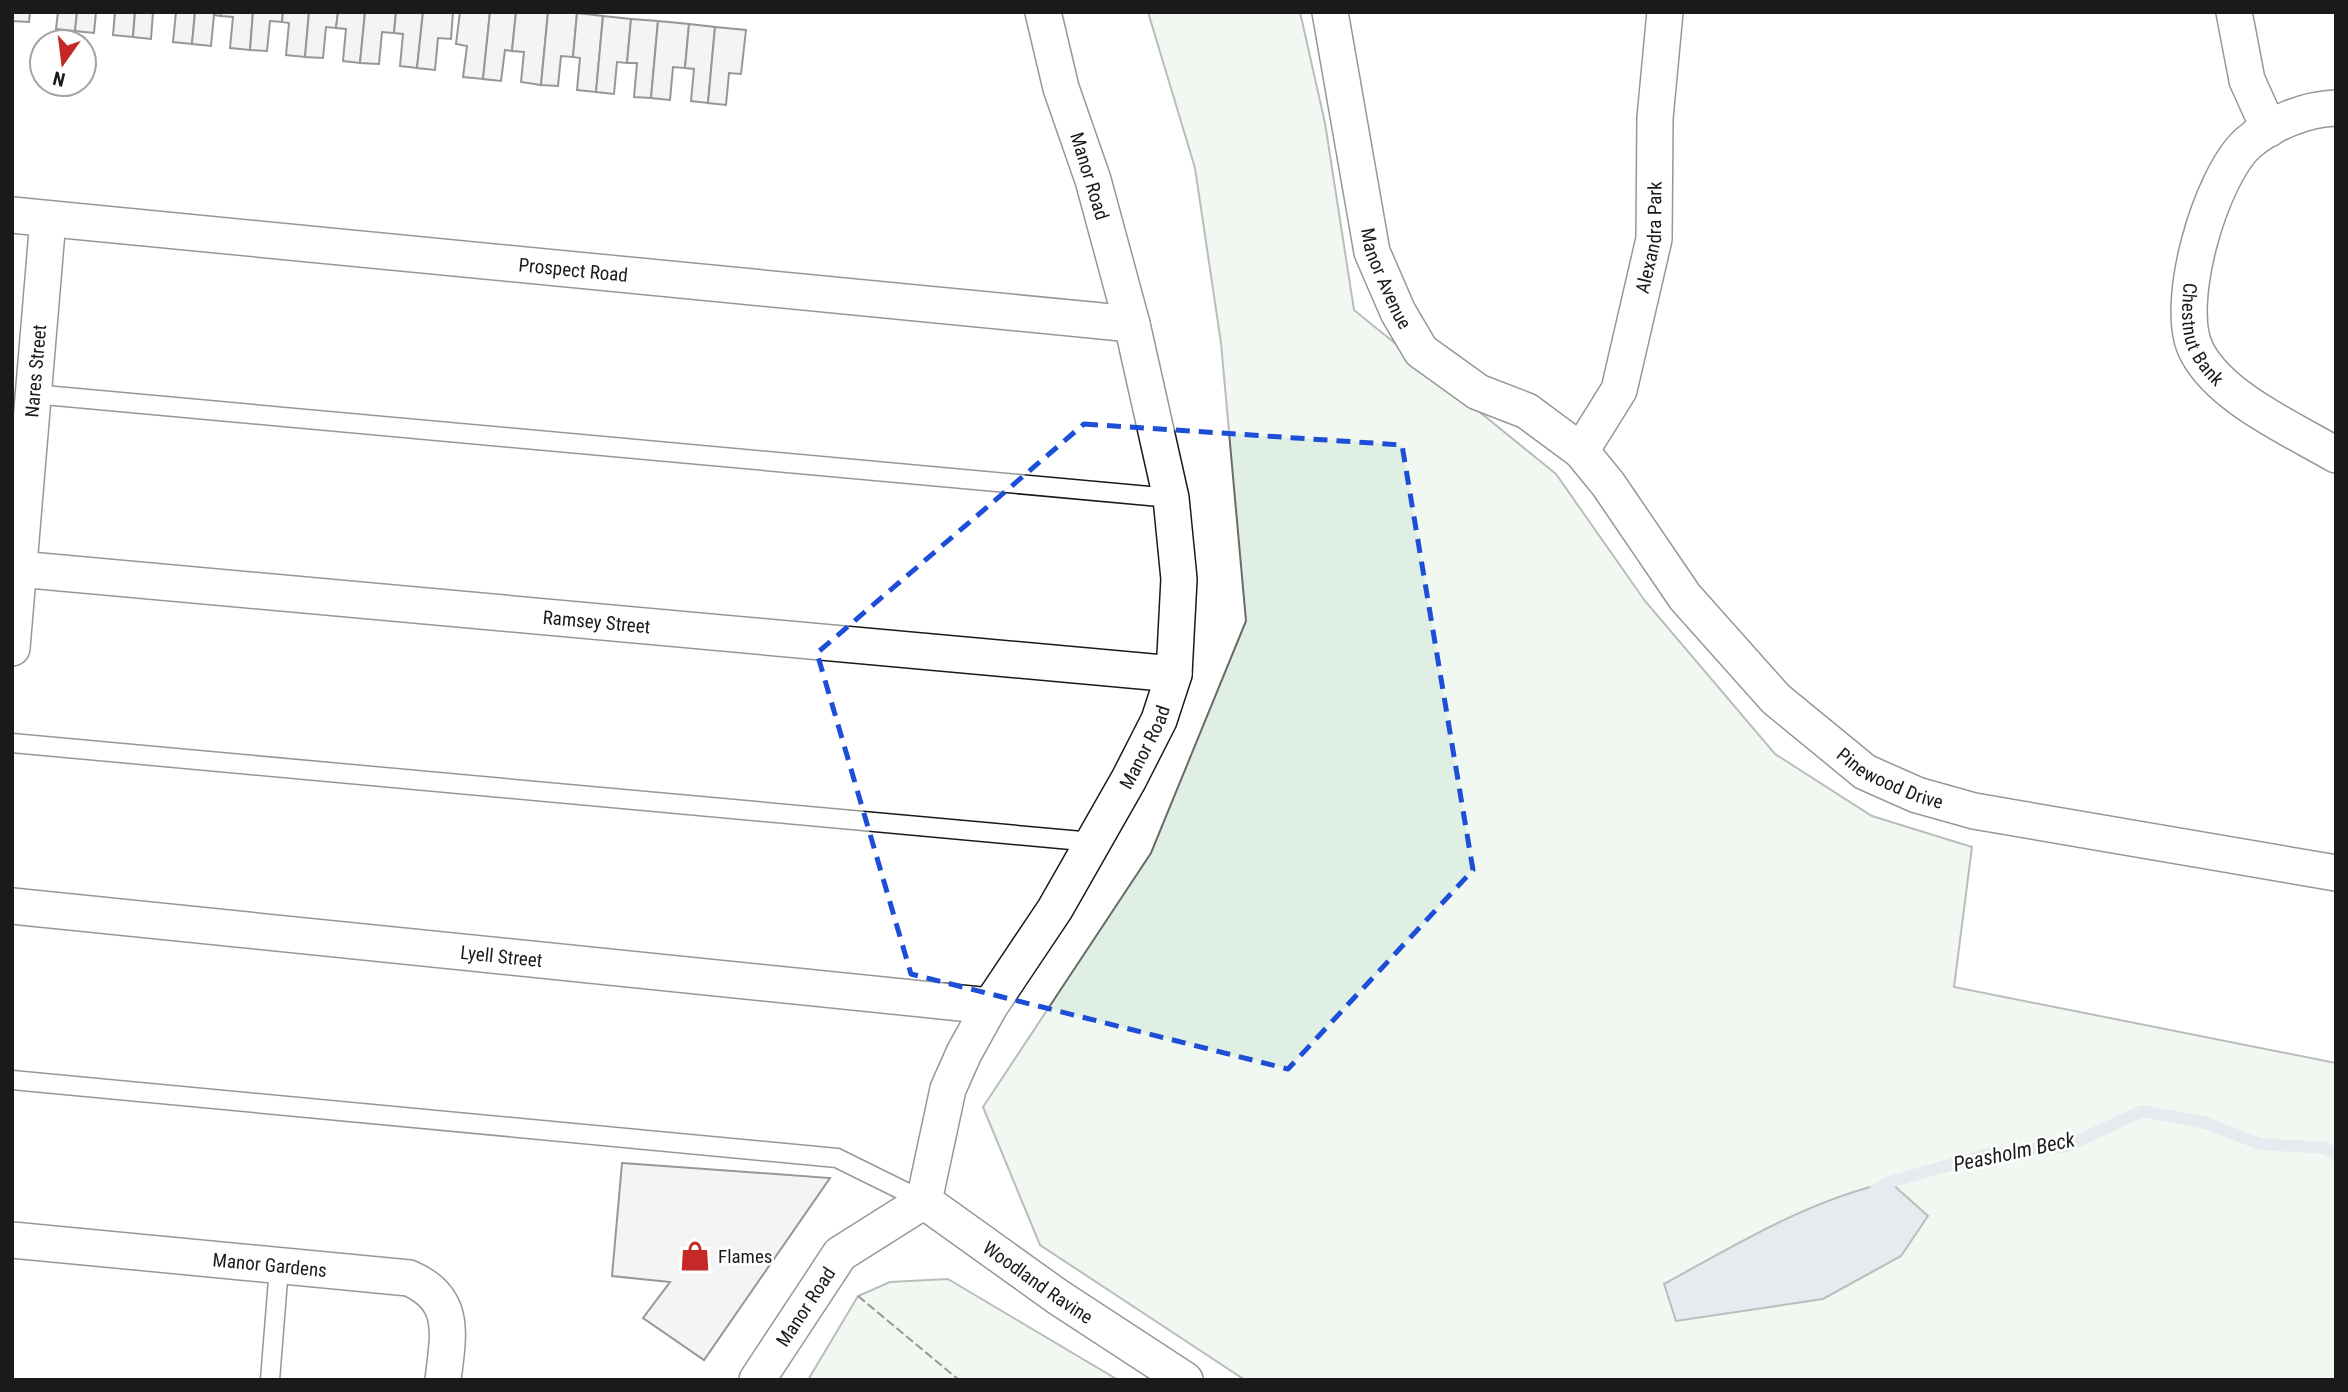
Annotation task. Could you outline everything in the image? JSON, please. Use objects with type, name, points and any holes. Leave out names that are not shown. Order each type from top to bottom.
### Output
[{"type":"street","name":"Manor Road","points":[[757,1380],[840,1254],[924,1201],[948,1089],[990,1006],[1055,909],[1093,842],[1159,720],[1174,674],[1179,579],[1171,498],[1132,324],[1093,180],[1061,88],[1043,12]]},
{"type":"street","name":"Manor Avenue","points":[[1330,12],[1372,252],[1398,312],[1422,351],[1478,392],[1527,411],[1581,452]]},
{"type":"street","name":"Alexandra Park","points":[[1581,452],[1619,390],[1654,239],[1655,118],[1665,12]]},
{"type":"street","points":[[2234,12],[2247,80],[2269,129]]},
{"type":"street","name":"Chestnut Bank","points":[[2336,108],[2309,113],[2269,129],[2247,144],[2230,168],[2204,220],[2192,281],[2190,317],[2195,351],[2228,390],[2336,455]]},
{"type":"street","name":"Prospect Road","points":[[12,215],[1132,324]]},
{"type":"street","name":"Nares Street","points":[[12,648],[18,569],[18,497],[33,394],[48,219]]},
{"type":"street","name":"Pinewood Drive","points":[[1581,452],[1608,484],[1694,608],[1776,699],[1864,772],[1917,795],[1974,811],[2336,873]]},
{"type":"street","name":"Ramsey Street","points":[[18,569],[1174,674]]},
{"type":"street","name":"Lyell Street","points":[[12,906],[990,1006]]},
{"type":"street","name":"Woodland Ravine","points":[[924,1201],[1058,1297],[1185,1380]]},
{"type":"street","name":"Manor Gardens","points":[[12,1240],[394,1276],[424,1285],[435,1295],[447,1320],[443,1380]]},
{"type":"lane","points":[[33,394],[1171,498]]},
{"type":"lane","points":[[12,743],[1093,842]]},
{"type":"lane","points":[[12,1080],[836,1158],[924,1201]]},
{"type":"lane","points":[[270,1380],[279,1267]]},
{"type":"highlighted area","points":[[1084,424],[1402,445],[1473,870],[1288,1069],[911,974],[817,653]]},
{"type":"green space","points":[[1148,12],[1300,12],[1325,123],[1354,310],[1556,474],[1645,601],[1775,754],[1872,816],[1972,847],[1954,987],[2336,1063],[2336,1380],[1245,1380],[1040,1245],[983,1107],[1151,853],[1246,621],[1221,343],[1195,168]]},
{"type":"green space","points":[[948,1279],[1118,1380],[808,1380],[858,1296],[890,1282]]},
{"type":"shaded area","points":[[1890,1182],[1928,1216],[1901,1256],[1823,1299],[1676,1321],[1664,1284],[1802,1212],[1860,1190]]},
{"type":"building","points":[[12,12],[30,12],[29,22],[12,21]]},
{"type":"building","points":[[58,12],[77,12],[75,28],[56,28]]},
{"type":"building","points":[[77,12],[96,12],[94,28],[75,28]]},
{"type":"building","points":[[115,12],[135,12],[133,37],[113,35]]},
{"type":"building","points":[[135,12],[153,12],[151,39],[133,37]]},
{"type":"building","points":[[176,12],[195,12],[192,44],[173,42]]},
{"type":"building","points":[[195,12],[221,12],[221,16],[214,15],[211,46],[192,44]]},
{"type":"building","points":[[221,12],[253,12],[250,50],[230,48],[233,17],[221,16]]},
{"type":"building","points":[[253,12],[283,12],[282,22],[270,21],[267,51],[250,50]]},
{"type":"building","points":[[283,12],[309,12],[305,57],[286,55],[289,23],[282,22]]},
{"type":"building","points":[[309,12],[338,12],[336,28],[326,27],[323,58],[305,57]]},
{"type":"building","points":[[338,12],[365,12],[360,63],[343,61],[346,29],[336,28]]},
{"type":"building","points":[[365,12],[396,12],[394,33],[382,32],[379,64],[360,63]]},
{"type":"building","points":[[396,12],[423,12],[417,68],[400,66],[403,34],[394,33]]},
{"type":"building","points":[[423,12],[453,12],[451,39],[438,38],[435,70],[417,68]]},
{"type":"building","points":[[460,12],[490,12],[483,79],[463,77],[467,46],[456,44]]},
{"type":"building","points":[[490,12],[516,12],[512,51],[505,50],[501,81],[483,79]]},
{"type":"building","points":[[516,12],[548,12],[541,85],[521,82],[524,52],[512,51]]},
{"type":"building","points":[[548,12],[577,13],[573,57],[561,56],[558,86],[541,85]]},
{"type":"building","points":[[577,13],[603,16],[596,92],[577,90],[580,58],[573,57]]},
{"type":"building","points":[[603,16],[631,19],[627,63],[617,62],[614,94],[596,92]]},
{"type":"building","points":[[631,19],[658,21],[651,98],[634,97],[637,63],[627,63]]},
{"type":"building","points":[[658,21],[689,24],[685,68],[673,67],[670,100],[651,98]]},
{"type":"building","points":[[689,24],[715,27],[708,103],[691,101],[694,69],[685,68]]},
{"type":"building","points":[[715,27],[746,30],[741,74],[729,73],[726,105],[708,103]]},
{"type":"building","name":"Flames","points":[[622,1163],[830,1178],[704,1360],[643,1318],[670,1282],[612,1276]]},
{"type":"waterway","name":"Peasholm Beck","points":[[1875,1190],[1890,1182],[1985,1155],[2067,1146],[2142,1111],[2206,1123],[2260,1144],[2326,1148],[2336,1156]]},
{"type":"fence","points":[[858,1296],[959,1380]]},
{"type":"place","name":"Flames","points":[[695,1256]]}]
